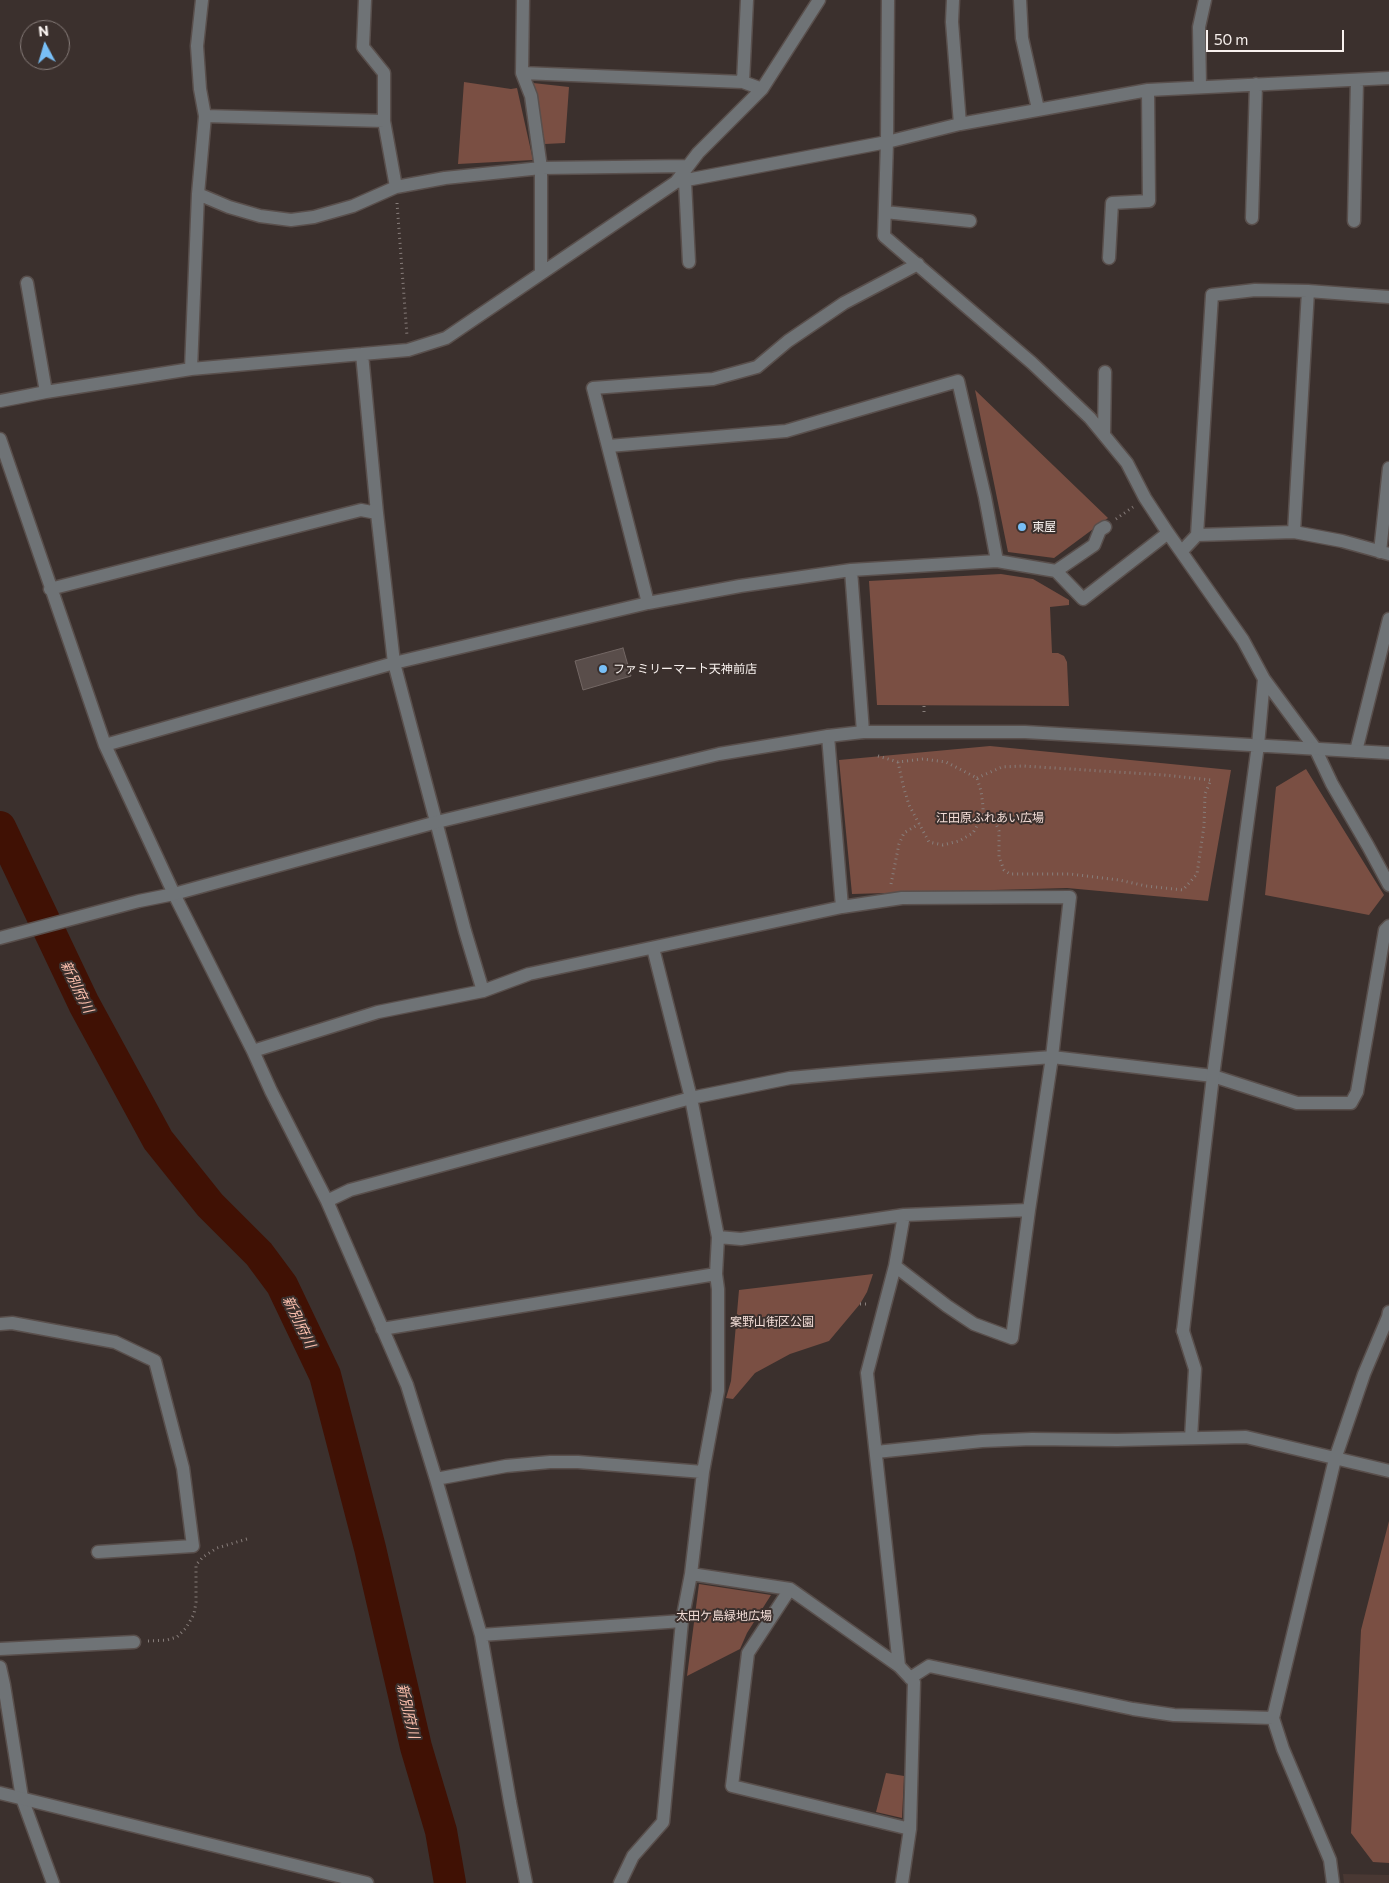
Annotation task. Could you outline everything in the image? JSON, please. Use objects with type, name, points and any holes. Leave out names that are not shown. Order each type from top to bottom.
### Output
[{"type":"street","points":[[191,369],[198,194],[205,116],[200,89],[197,46],[202,0]]},
{"type":"street","points":[[365,0],[363,47],[384,73],[384,121],[396,187]]},
{"type":"street","points":[[523,0],[522,73],[531,96],[541,168],[541,272]]},
{"type":"street","points":[[743,82],[747,0]]},
{"type":"street","points":[[689,262],[680,182],[687,166],[762,89],[819,0]]},
{"type":"street","points":[[888,0],[884,236],[1032,363],[1090,418],[1127,462],[1145,498],[1168,533],[1243,640],[1264,679],[1315,748],[1332,784],[1389,885]]},
{"type":"street","points":[[953,0],[952,22],[960,124]]},
{"type":"street","points":[[1020,0],[1022,38],[1038,109]]},
{"type":"street","points":[[1200,87],[1199,27],[1205,0]]},
{"type":"street","points":[[522,73],[743,82],[762,89]]},
{"type":"street","points":[[0,401],[191,369],[408,350],[446,338],[541,272],[680,182],[887,142],[960,124],[1148,90],[1389,78]]},
{"type":"street","points":[[1354,221],[1357,80]]},
{"type":"street","points":[[1252,218],[1256,84]]},
{"type":"street","points":[[1109,258],[1112,203],[1149,201],[1148,90]]},
{"type":"street","points":[[205,116],[384,121]]},
{"type":"street","points":[[198,194],[229,207],[260,216],[291,220],[314,217],[353,206],[396,187],[445,178],[541,168],[687,166]]},
{"type":"street","points":[[885,212],[970,221]]},
{"type":"street","points":[[648,602],[593,388],[713,379],[756,367],[788,341],[844,304],[918,264]]},
{"type":"street","points":[[27,283],[46,392]]},
{"type":"street","points":[[1182,551],[1197,535],[1212,295],[1255,290],[1308,290],[1389,297]]},
{"type":"street","points":[[1294,532],[1308,290]]},
{"type":"street","points":[[362,354],[394,663],[465,931],[483,991]]},
{"type":"street","points":[[1104,436],[1105,372]]},
{"type":"street","points":[[609,446],[786,431],[958,381],[998,561]]},
{"type":"street","points":[[0,439],[105,745],[174,894],[327,1201],[407,1385],[480,1635],[526,1883]]},
{"type":"street","points":[[1197,535],[1294,532],[1342,541],[1385,553],[1389,468]]},
{"type":"street","points":[[50,589],[361,510],[377,512]]},
{"type":"street","points":[[1056,571],[1094,544],[1100,530],[1105,527]]},
{"type":"street","points":[[105,745],[394,663],[648,602],[740,586],[852,570],[998,561],[1056,571],[1084,599],[1168,533]]},
{"type":"street","points":[[852,570],[863,732]]},
{"type":"street","points":[[1356,751],[1389,619]]},
{"type":"street","points":[[1191,1438],[1195,1369],[1183,1331],[1213,1076],[1258,745],[1264,679]]},
{"type":"street","points":[[1,934],[174,894],[437,822],[719,754],[828,736],[863,732],[1025,732],[1389,753]]},
{"type":"street","points":[[828,736],[842,907]]},
{"type":"street","points":[[253,1051],[378,1012],[483,991],[529,974],[842,907],[902,898],[1070,897],[1052,1057],[1028,1210],[1012,1338],[974,1324],[895,1266]]},
{"type":"street","points":[[327,1201],[350,1190],[691,1098],[790,1078],[867,1070],[1052,1057],[1213,1076],[1297,1103],[1351,1103],[1357,1092],[1385,930],[1389,926]]},
{"type":"street","points":[[620,1883],[633,1856],[662,1822],[682,1621],[691,1574],[703,1472],[718,1391],[718,1289],[716,1274],[718,1237],[691,1098],[653,948]]},
{"type":"street","points":[[718,1237],[741,1239],[904,1215],[1028,1210]]},
{"type":"street","points":[[898,1666],[868,1373],[895,1266],[904,1215]]},
{"type":"street","points":[[382,1330],[716,1274]]},
{"type":"street","points":[[1334,1883],[1330,1860],[1283,1749],[1273,1718],[1335,1459],[1364,1374],[1389,1312]]},
{"type":"street","points":[[0,1324],[12,1323],[115,1342],[155,1361],[183,1468],[193,1546],[98,1552]]},
{"type":"street","points":[[876,1452],[982,1440],[1117,1440],[1246,1437],[1389,1471]]},
{"type":"street","points":[[436,1479],[506,1466],[550,1462],[578,1462],[703,1472]]},
{"type":"street","points":[[691,1574],[790,1589],[898,1666],[914,1682],[910,1829],[902,1883]]},
{"type":"street","points":[[790,1589],[748,1653],[732,1786],[910,1829]]},
{"type":"street","points":[[480,1635],[682,1621]]},
{"type":"street","points":[[0,1649],[134,1642]]},
{"type":"street","points":[[910,1678],[929,1666],[1174,1715],[1273,1718]]},
{"type":"street","points":[[0,1667],[22,1798],[53,1883]]},
{"type":"street","points":[[0,1793],[367,1883]]},
{"type":"path","points":[[396,187],[408,350]]},
{"type":"path","points":[[1105,527],[1145,498]]},
{"type":"path","points":[[924,706],[924,712]]},
{"type":"path","points":[[878,756],[898,762],[923,759],[946,762],[977,778],[981,791],[983,815],[973,833],[959,841],[943,845],[929,842],[909,805],[898,762]]},
{"type":"path","points":[[977,778],[1002,766],[1023,766],[1211,780],[1206,794],[1204,826],[1197,874],[1183,890],[1070,874],[1010,874],[1004,870],[999,857],[999,831],[996,821],[989,816],[983,815]]},
{"type":"path","points":[[891,886],[899,844],[904,833],[920,824]]},
{"type":"path","points":[[134,1642],[167,1640],[177,1637],[186,1628],[194,1614],[196,1602],[196,1565],[203,1557],[217,1548],[247,1539]]},
{"type":"shaded area","points":[[1343,1874],[1389,1875],[1389,1883],[1344,1883]]},
{"type":"green space","points":[[464,82],[511,89],[517,88],[533,160],[458,164]]},
{"type":"green space","points":[[533,83],[569,87],[565,143],[545,144]]},
{"type":"green space","points":[[975,390],[1108,518],[1054,558],[1008,552]]},
{"type":"green space","points":[[1001,574],[1033,579],[1069,600],[1069,605],[1050,607],[1052,653],[1064,656],[1067,662],[1069,706],[877,705],[869,581]]},
{"type":"green space","name":"江田原ふれあい広場","points":[[990,746],[1231,770],[1208,901],[1067,888],[852,894],[839,760]]},
{"type":"green space","points":[[1306,769],[1384,895],[1369,915],[1265,895],[1276,787]]},
{"type":"green space","name":"案野山街区公園","points":[[873,1274],[867,1292],[860,1304],[829,1341],[790,1354],[755,1373],[733,1399],[726,1398],[731,1381],[739,1290]]},
{"type":"green space","points":[[1389,1521],[1389,1863],[1373,1862],[1351,1833],[1361,1630]]},
{"type":"green space","name":"太田ケ島緑地広場","points":[[699,1584],[771,1595],[747,1633],[740,1649],[687,1676]]},
{"type":"green space","points":[[886,1773],[904,1776],[902,1818],[876,1812]]},
{"type":"building","name":"ファミリーマート天神前店","points":[[623,648],[631,676],[583,690],[575,661]]},
{"type":"waterway","name":"新別府川","points":[[0,827],[84,1004],[158,1140],[210,1205],[259,1254],[282,1285],[325,1375],[370,1548],[416,1747],[441,1831],[450,1883]]},
{"type":"place","name":"東屋","points":[[1022,527]]},
{"type":"place","name":"ファミリーマート天神前店","points":[[603,669]]}]
